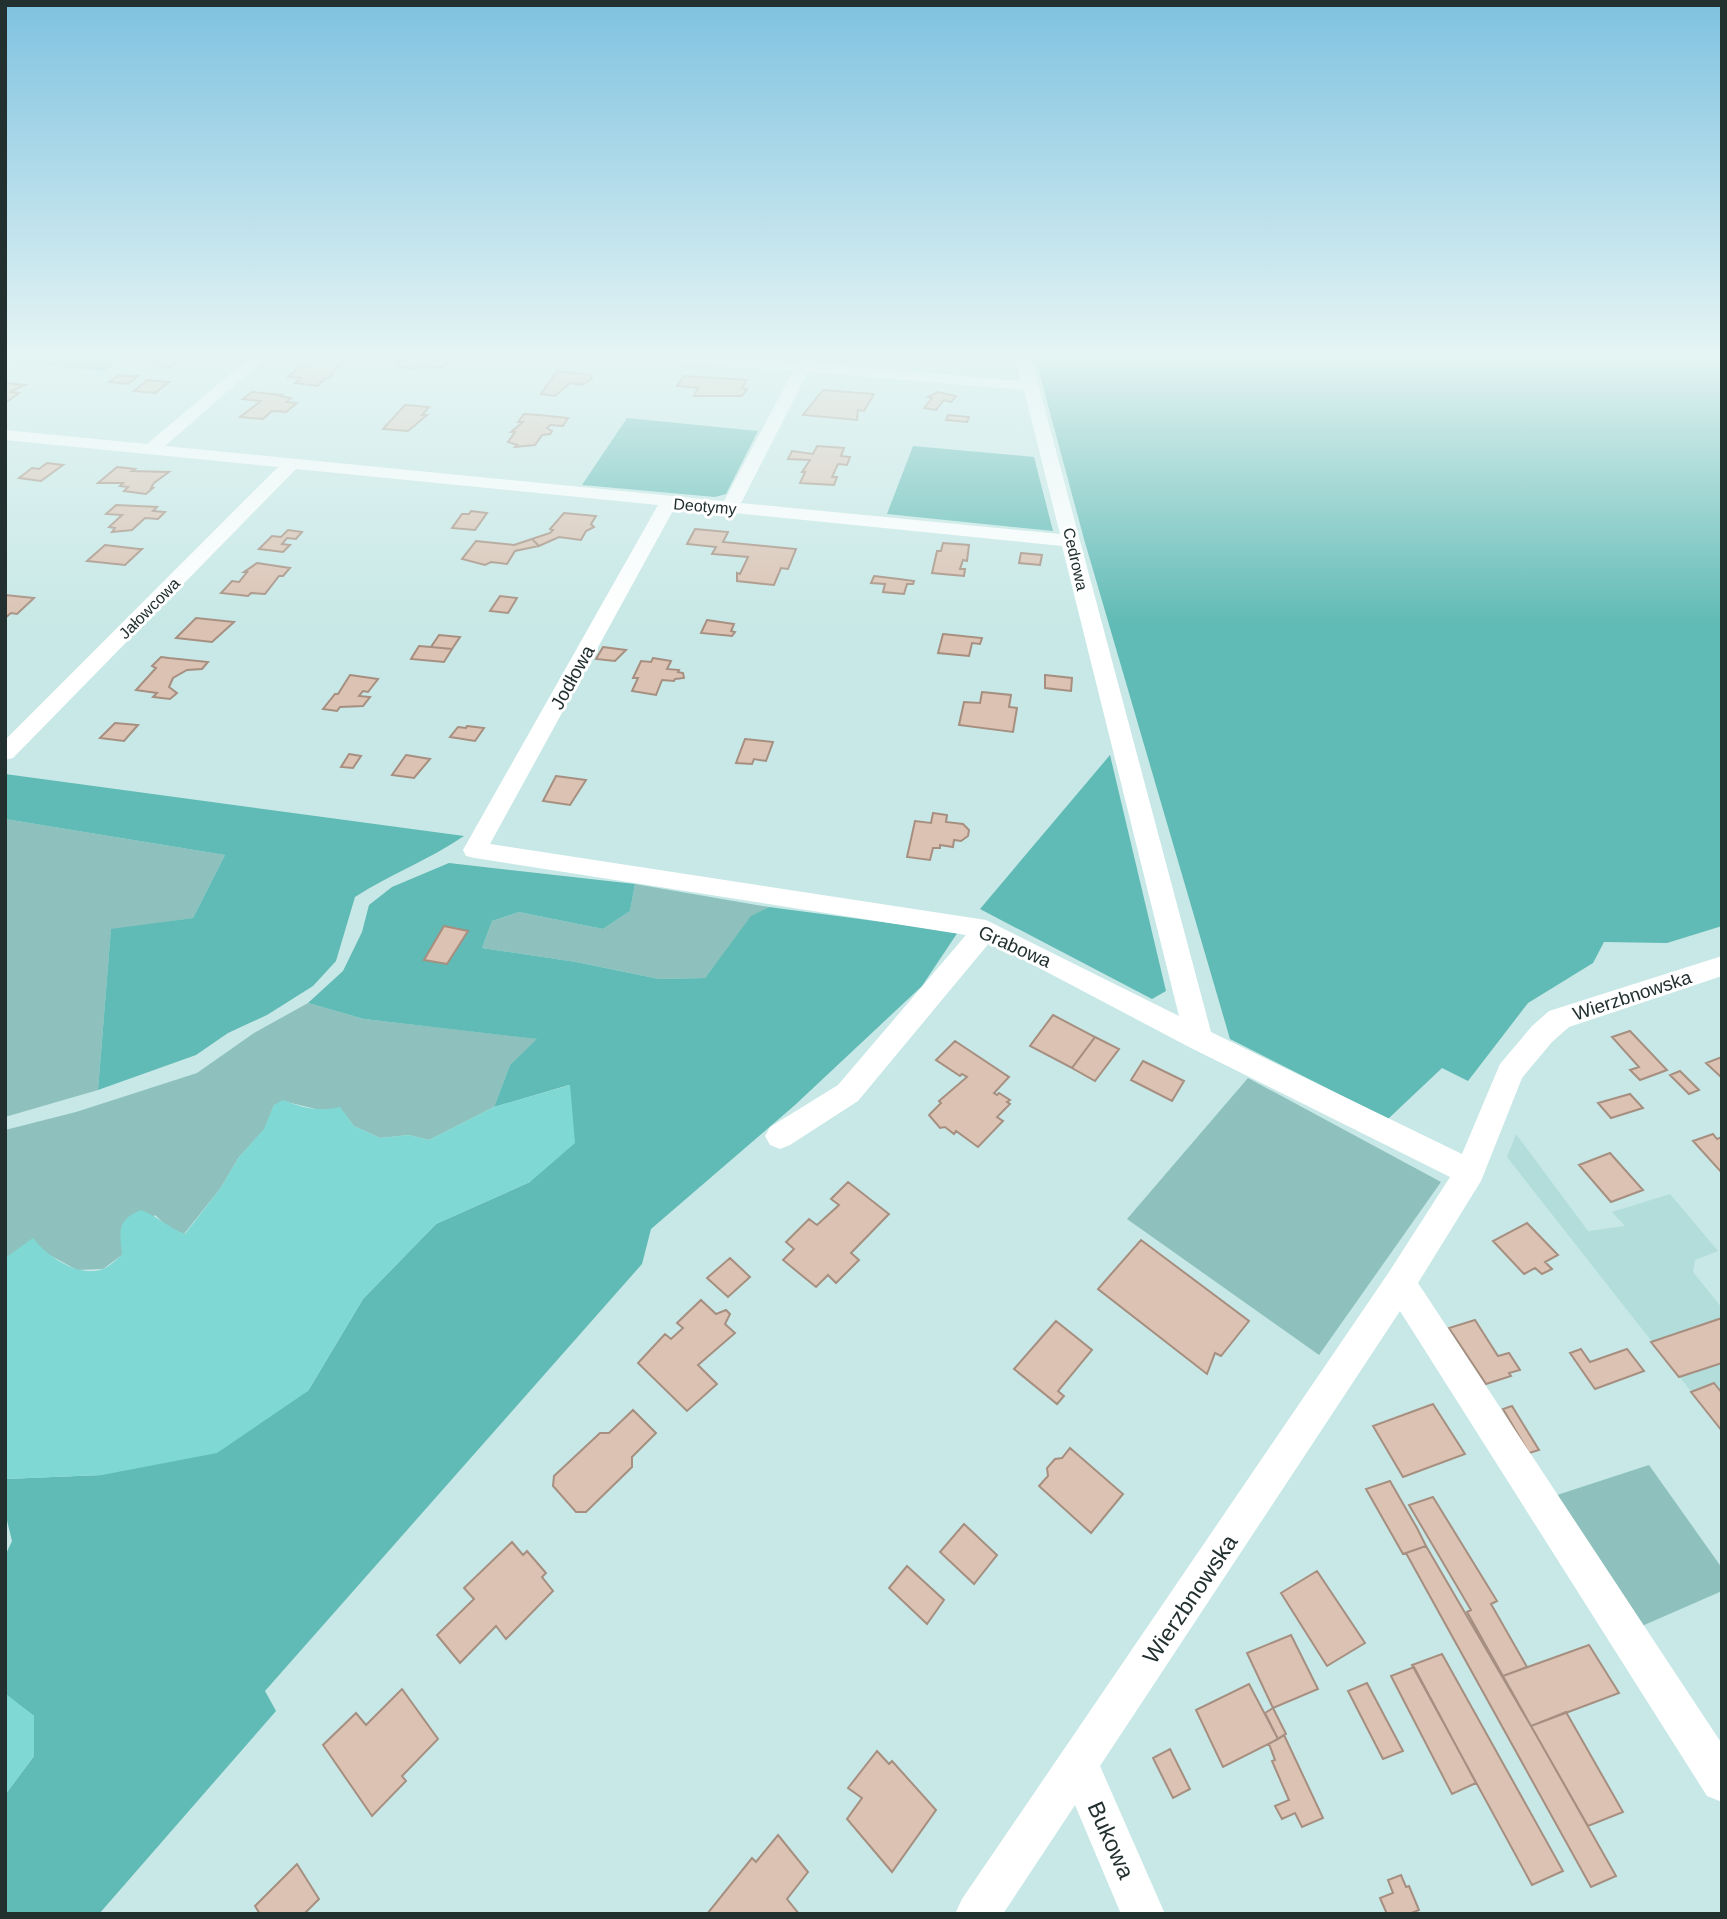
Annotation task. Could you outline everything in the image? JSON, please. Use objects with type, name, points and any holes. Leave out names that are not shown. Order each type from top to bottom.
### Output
[{"type":"street","name":"Deotymy","points":[[125,447],[668,503],[1070,541]]},
{"type":"street","points":[[729,509],[762,447]]},
{"type":"street","name":"Cedrowa","points":[[1046,447],[1199,1039]]},
{"type":"street","name":"Jałowcowa","points":[[5,753],[293,463]]},
{"type":"street","name":"Jodłowa","points":[[475,850],[668,503]]},
{"type":"street","name":"Grabowa","points":[[475,850],[986,929],[1199,1039],[1470,1172]]},
{"type":"street","points":[[780,1136],[848,1093],[986,929]]},
{"type":"street","name":"Wierzbnowska","points":[[977,1914],[1079,1766],[1400,1283],[1470,1172],[1510,1072],[1542,1034],[1559,1019],[1722,966]]},
{"type":"street","points":[[1400,1283],[1722,1782]]},
{"type":"street","name":"Bukowa","points":[[1079,1766],[1143,1914]]},
{"type":"shaded area","points":[[608,447],[750,447],[726,494],[715,497],[582,485]]},
{"type":"shaded area","points":[[913,447],[1034,457],[1053,531],[887,514]]},
{"type":"shaded area","points":[[1059,447],[1722,447],[1722,926],[1667,943],[1604,942],[1593,963],[1528,1003],[1468,1081],[1442,1068],[1388,1119],[1230,1039]]},
{"type":"shaded area","points":[[1110,755],[1166,991],[1152,999],[980,909]]},
{"type":"shaded area","points":[[5,774],[464,836],[355,897],[336,961],[313,986],[267,1015],[228,1033],[196,1055],[98,1090],[111,929],[193,918],[225,855],[5,819]]},
{"type":"shaded area","points":[[5,819],[225,855],[193,918],[111,930],[98,1090],[5,1117]]},
{"type":"shaded area","points":[[449,863],[635,884],[630,911],[603,929],[519,912],[492,921],[482,948],[576,962],[659,979],[705,978],[751,916],[769,907],[958,932],[922,986],[795,1105],[651,1229],[642,1264],[265,1691],[276,1711],[99,1914],[5,1914],[5,1795],[34,1756],[34,1716],[5,1694],[5,1556],[12,1541],[5,1512],[5,1479],[102,1475],[308,1391],[363,1299],[436,1224],[530,1182],[569,1085],[494,1107],[510,1065],[537,1039],[364,1019],[308,1003],[343,971],[362,932],[369,905],[392,887]]},
{"type":"shaded area","points":[[635,884],[769,907],[751,917],[705,978],[659,979],[576,962],[482,948],[492,921],[519,912],[603,929],[630,911]]},
{"type":"shaded area","points":[[308,1003],[364,1019],[538,1039],[510,1065],[494,1107],[429,1140],[409,1135],[380,1138],[354,1126],[340,1108],[324,1111],[283,1101],[274,1105],[265,1129],[239,1157],[220,1189],[184,1234],[169,1228],[155,1215],[122,1255],[103,1269],[77,1270],[44,1252],[5,1258],[5,1130],[76,1112],[197,1073],[254,1033]]},
{"type":"shaded area","points":[[1248,1078],[1441,1182],[1319,1355],[1127,1219]]},
{"type":"shaded area","points":[[570,1085],[575,1143],[530,1182],[436,1224],[363,1299],[308,1391],[217,1453],[102,1475],[5,1479],[5,1258],[33,1238],[64,1264],[84,1271],[93,1271],[105,1268],[122,1255],[123,1223],[141,1210],[185,1234],[220,1189],[239,1157],[264,1129],[274,1105],[283,1100],[311,1108],[340,1107],[354,1126],[380,1138],[409,1135],[429,1140],[494,1107]]},
{"type":"shaded area","points":[[1516,1134],[1588,1231],[1625,1226],[1612,1212],[1670,1194],[1718,1251],[1695,1260],[1693,1272],[1722,1308],[1722,1431],[1507,1157]]},
{"type":"shaded area","points":[[1649,1465],[1722,1568],[1722,1591],[1642,1626],[1557,1495]]},
{"type":"shaded area","points":[[6,1694],[34,1716],[34,1756],[5,1795]]},
{"type":"building","points":[[817,447],[844,448],[841,456],[850,457],[847,465],[838,464],[832,477],[837,477],[834,485],[800,483],[805,472],[802,472],[810,460],[788,459],[792,451],[813,454]]},
{"type":"building","points":[[47,463],[63,465],[41,481],[19,478],[32,468],[39,469]]},
{"type":"building","points":[[117,467],[135,469],[132,471],[169,472],[154,483],[153,488],[146,494],[124,491],[128,487],[120,486],[123,483],[98,483]]},
{"type":"building","points":[[116,505],[157,507],[153,511],[165,512],[158,519],[145,518],[132,530],[112,532],[115,528],[109,527],[122,515],[106,514]]},
{"type":"building","points":[[471,511],[487,513],[475,530],[452,528],[462,514],[469,514]]},
{"type":"building","points":[[564,513],[596,516],[591,524],[594,527],[586,531],[581,540],[559,537],[539,546],[532,539],[550,533],[553,530],[550,529]]},
{"type":"building","points":[[695,529],[728,532],[723,542],[796,549],[788,569],[781,568],[774,585],[737,581],[737,573],[740,574],[748,557],[712,554],[716,547],[687,544]]},
{"type":"building","points":[[288,530],[302,532],[296,539],[287,538],[282,544],[290,545],[283,552],[259,549],[272,536],[281,537]]},
{"type":"building","points":[[532,539],[539,546],[515,551],[507,564],[491,562],[485,565],[462,559],[476,541],[514,545]]},
{"type":"building","points":[[943,543],[969,545],[967,561],[963,560],[960,569],[965,569],[964,576],[932,573],[937,551],[941,551]]},
{"type":"building","points":[[105,545],[142,549],[125,565],[87,561]]},
{"type":"building","points":[[1021,553],[1042,555],[1040,565],[1019,563]]},
{"type":"building","points":[[257,563],[290,568],[283,576],[279,576],[265,594],[251,593],[248,596],[221,593],[232,581],[239,582],[247,572],[244,572]]},
{"type":"building","points":[[874,576],[914,581],[913,584],[907,584],[904,594],[883,592],[885,584],[871,583]]},
{"type":"building","points":[[5,595],[34,598],[17,614],[11,613],[5,618]]},
{"type":"building","points":[[500,596],[517,598],[508,613],[490,611]]},
{"type":"building","points":[[196,618],[234,622],[212,642],[176,638]]},
{"type":"building","points":[[707,620],[734,624],[731,631],[735,632],[732,636],[701,633]]},
{"type":"building","points":[[943,634],[982,638],[980,644],[972,643],[969,656],[938,653]]},
{"type":"building","points":[[439,635],[460,637],[452,649],[431,647]]},
{"type":"building","points":[[419,646],[452,649],[444,662],[411,659]]},
{"type":"building","points":[[603,647],[626,650],[615,661],[596,659]]},
{"type":"building","points":[[161,657],[208,662],[202,669],[187,670],[173,678],[169,687],[177,693],[170,699],[153,697],[157,693],[136,690],[156,668],[152,666]]},
{"type":"building","points":[[653,658],[671,661],[667,669],[679,670],[684,678],[662,680],[656,695],[632,691],[638,678],[633,678],[641,661],[651,662]]},
{"type":"building","points":[[350,675],[378,679],[368,692],[363,691],[359,696],[370,697],[363,706],[340,707],[337,711],[323,709],[335,694],[338,694]]},
{"type":"building","points":[[1045,675],[1072,678],[1071,691],[1045,688]]},
{"type":"building","points":[[982,692],[1011,695],[1009,707],[1017,708],[1013,732],[959,725],[964,702],[980,703]]},
{"type":"building","points":[[115,723],[138,725],[124,741],[100,738]]},
{"type":"building","points":[[458,727],[484,728],[475,741],[450,737]]},
{"type":"building","points":[[745,739],[773,742],[766,761],[754,759],[752,764],[736,763]]},
{"type":"building","points":[[349,754],[361,756],[353,768],[341,767]]},
{"type":"building","points":[[406,755],[430,759],[414,778],[392,775]]},
{"type":"building","points":[[556,776],[586,780],[570,805],[543,801]]},
{"type":"building","points":[[933,813],[947,815],[946,822],[963,824],[969,830],[968,836],[961,841],[954,840],[953,847],[940,845],[940,848],[933,848],[930,860],[907,857],[915,821],[931,823]]},
{"type":"building","points":[[444,926],[468,931],[447,964],[424,960]]},
{"type":"building","points":[[1053,1015],[1095,1037],[1072,1068],[1030,1046]]},
{"type":"building","points":[[1630,1031],[1667,1070],[1640,1080],[1630,1070],[1639,1067],[1612,1037]]},
{"type":"building","points":[[1095,1037],[1119,1049],[1095,1081],[1072,1068]]},
{"type":"building","points":[[955,1041],[1009,1077],[994,1093],[1010,1100],[1007,1102],[1010,1104],[997,1117],[1003,1121],[978,1147],[956,1131],[954,1134],[945,1127],[940,1128],[929,1115],[941,1103],[939,1101],[967,1077],[962,1074],[960,1076],[936,1060]]},
{"type":"building","points":[[1722,1057],[1722,1078],[1706,1063]]},
{"type":"building","points":[[1143,1061],[1184,1081],[1172,1101],[1131,1080]]},
{"type":"building","points":[[1680,1071],[1699,1090],[1689,1094],[1670,1075]]},
{"type":"building","points":[[1630,1094],[1643,1108],[1611,1118],[1598,1103]]},
{"type":"building","points":[[1713,1134],[1717,1139],[1722,1137],[1722,1173],[1693,1141]]},
{"type":"building","points":[[1610,1153],[1643,1190],[1611,1202],[1579,1165]]},
{"type":"building","points":[[848,1182],[889,1214],[851,1253],[859,1260],[836,1283],[828,1275],[816,1287],[783,1260],[794,1249],[786,1242],[809,1219],[817,1225],[839,1205],[831,1199]]},
{"type":"building","points":[[1527,1223],[1558,1255],[1545,1262],[1552,1269],[1542,1274],[1535,1268],[1524,1274],[1493,1241]]},
{"type":"building","points":[[1141,1240],[1249,1321],[1221,1356],[1215,1353],[1207,1374],[1098,1289]]},
{"type":"building","points":[[730,1258],[750,1277],[728,1297],[707,1278]]},
{"type":"building","points":[[701,1300],[716,1314],[726,1310],[730,1314],[725,1324],[735,1333],[698,1365],[717,1384],[687,1411],[638,1363],[665,1334],[671,1339],[683,1328],[677,1323]]},
{"type":"building","points":[[1722,1318],[1722,1363],[1679,1377],[1651,1342]]},
{"type":"building","points":[[1475,1320],[1498,1356],[1509,1353],[1520,1370],[1509,1373],[1511,1376],[1486,1384],[1449,1328]]},
{"type":"building","points":[[1056,1321],[1092,1350],[1058,1391],[1064,1396],[1057,1404],[1014,1369]]},
{"type":"building","points":[[1581,1349],[1590,1362],[1627,1349],[1644,1371],[1595,1389],[1570,1353]]},
{"type":"building","points":[[1714,1383],[1722,1393],[1722,1431],[1691,1392]]},
{"type":"building","points":[[1433,1404],[1465,1454],[1403,1477],[1373,1426]]},
{"type":"building","points":[[1512,1406],[1539,1450],[1529,1453],[1503,1409]]},
{"type":"building","points":[[633,1410],[656,1433],[632,1457],[632,1467],[586,1512],[576,1512],[553,1486],[554,1476],[600,1433],[609,1433]]},
{"type":"building","points":[[1070,1448],[1123,1494],[1091,1533],[1039,1486],[1048,1476],[1047,1468],[1055,1459],[1062,1458]]},
{"type":"building","points":[[1390,1481],[1426,1546],[1403,1554],[1366,1489]]},
{"type":"building","points":[[1433,1497],[1497,1601],[1491,1604],[1527,1667],[1503,1676],[1467,1612],[1471,1610],[1409,1505]]},
{"type":"building","points":[[964,1524],[997,1555],[974,1584],[940,1552]]},
{"type":"building","points":[[512,1542],[523,1555],[527,1551],[546,1573],[542,1577],[553,1591],[506,1639],[496,1626],[460,1663],[437,1635],[474,1599],[464,1588]]},
{"type":"building","points":[[1426,1546],[1616,1876],[1591,1887],[1406,1553]]},
{"type":"building","points":[[907,1566],[944,1600],[927,1624],[889,1588]]},
{"type":"building","points":[[1317,1571],[1365,1643],[1327,1666],[1281,1593]]},
{"type":"building","points":[[1291,1635],[1318,1689],[1273,1708],[1247,1653]]},
{"type":"building","points":[[1589,1645],[1619,1693],[1531,1726],[1503,1676]]},
{"type":"building","points":[[1442,1654],[1563,1871],[1532,1885],[1412,1665]]},
{"type":"building","points":[[1414,1667],[1476,1783],[1452,1794],[1391,1676]]},
{"type":"building","points":[[1367,1683],[1403,1751],[1383,1759],[1348,1691]]},
{"type":"building","points":[[1249,1684],[1278,1739],[1223,1767],[1196,1710]]},
{"type":"building","points":[[402,1689],[438,1739],[402,1776],[406,1781],[372,1816],[323,1745],[356,1713],[366,1725]]},
{"type":"building","points":[[1273,1708],[1286,1734],[1278,1739],[1265,1713]]},
{"type":"building","points":[[1566,1712],[1623,1812],[1588,1826],[1531,1726]]},
{"type":"building","points":[[1284,1735],[1323,1818],[1302,1827],[1295,1813],[1282,1819],[1275,1806],[1289,1800],[1272,1761],[1275,1760],[1269,1744]]},
{"type":"building","points":[[1170,1749],[1190,1789],[1173,1798],[1153,1758]]},
{"type":"building","points":[[877,1751],[889,1764],[892,1761],[936,1810],[892,1872],[847,1819],[862,1798],[848,1788]]},
{"type":"building","points":[[778,1835],[808,1872],[787,1899],[799,1914],[707,1914],[752,1858],[756,1862]]},
{"type":"building","points":[[297,1864],[319,1899],[304,1914],[260,1914],[255,1906]]},
{"type":"building","points":[[1401,1875],[1419,1910],[1409,1914],[1387,1914],[1380,1898],[1393,1893],[1388,1880]]}]
